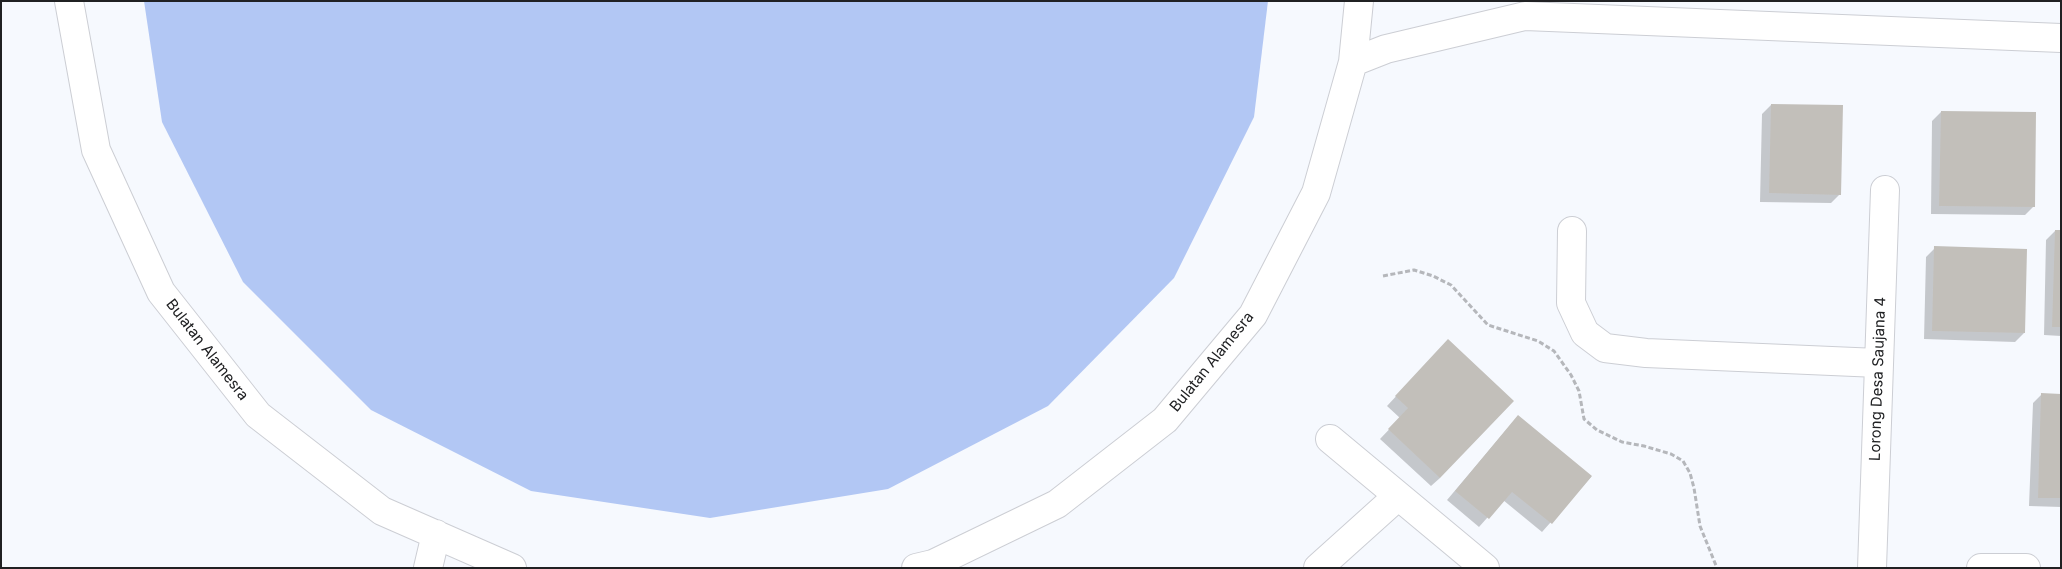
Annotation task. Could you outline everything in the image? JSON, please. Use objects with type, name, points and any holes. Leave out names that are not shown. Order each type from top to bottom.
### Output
[{"type":"street","name":"Bulatan Alamesra","points":[[69,1],[96,150],[161,292],[258,415],[382,511],[512,568]]},
{"type":"street","name":"Bulatan Alamesra","points":[[916,568],[933,564],[1057,504],[1165,420],[1253,314],[1316,193],[1353,62],[1359,1]]},
{"type":"street","points":[[1353,62],[1386,49],[1524,16],[2061,38]]},
{"type":"street","name":"Lorong Desa Saujana 4","points":[[1872,568],[1884,190]]},
{"type":"street","points":[[1572,231],[1571,303],[1585,333],[1604,348],[1646,354],[1878,363]]},
{"type":"street","points":[[1330,439],[1485,568]]},
{"type":"street","points":[[1318,568],[1398,496]]},
{"type":"street","points":[[428,568],[436,534]]},
{"type":"street","points":[[1981,568],[2026,568]]},
{"type":"path","points":[[1383,276],[1414,270],[1433,276],[1451,285],[1488,325],[1531,338],[1554,352],[1571,375],[1579,391],[1584,419],[1597,430],[1622,442],[1671,454],[1683,461],[1690,473],[1694,488],[1700,526],[1717,568]]},
{"type":"shaded area","points":[[144,1],[1268,1],[1254,117],[1174,278],[1048,406],[888,489],[710,518],[531,491],[371,410],[243,282],[162,122]]},
{"type":"building","points":[[1771,104],[1843,105],[1841,195],[1769,193]]},
{"type":"building","points":[[1941,111],[2036,112],[2035,207],[1939,206]]},
{"type":"building","points":[[2055,230],[2061,230],[2061,327],[2052,327]]},
{"type":"building","points":[[1934,246],[2027,249],[2025,333],[1932,331]]},
{"type":"building","points":[[1448,339],[1514,401],[1440,478],[1388,429],[1408,408],[1395,396]]},
{"type":"building","points":[[2041,393],[2061,394],[2061,498],[2038,498]]},
{"type":"building","points":[[1518,415],[1592,476],[1552,524],[1512,492],[1489,519],[1455,491]]}]
